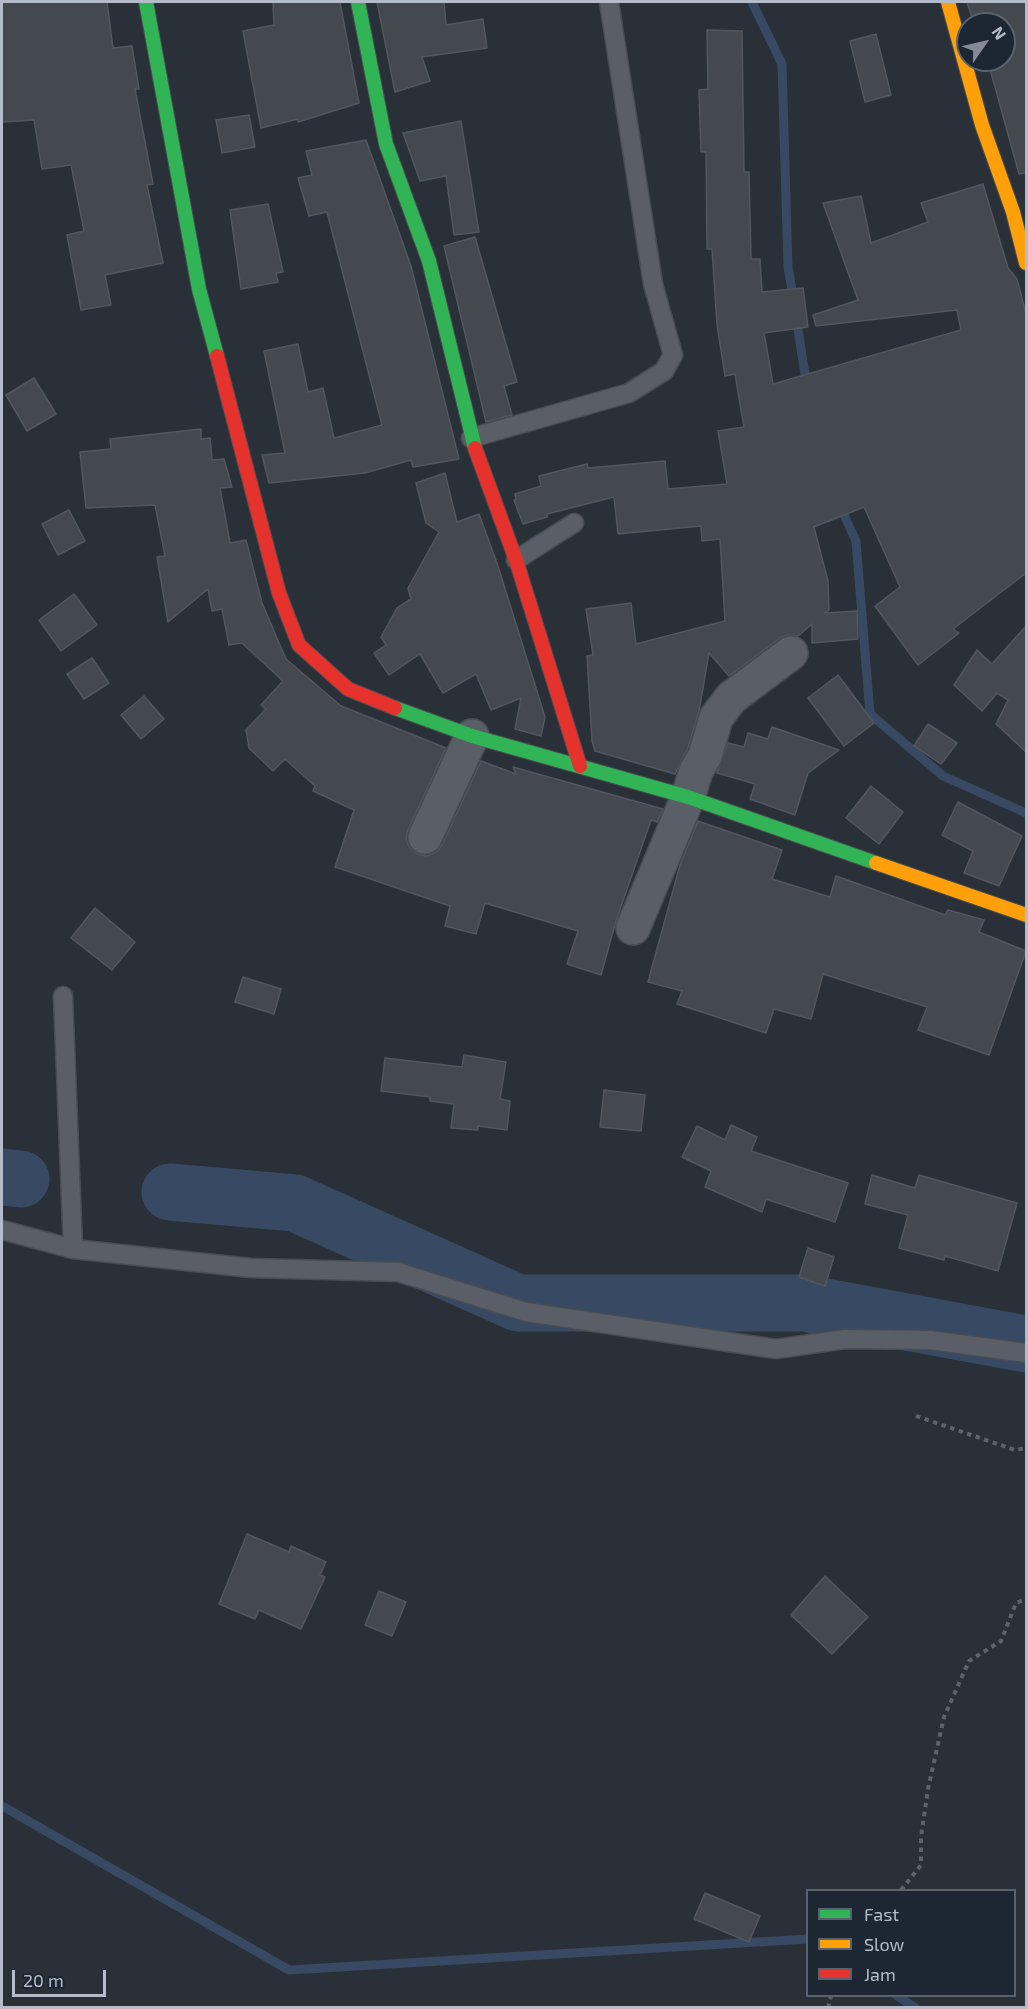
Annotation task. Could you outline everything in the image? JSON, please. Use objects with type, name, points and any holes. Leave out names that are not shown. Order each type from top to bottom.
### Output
[{"type":"street","points":[[146,2],[199,290],[279,593],[299,645],[348,689],[472,736],[688,797],[1026,915]]},
{"type":"street","points":[[358,2],[386,144],[429,261],[471,438],[516,560],[579,766]]},
{"type":"street","points":[[948,2],[982,125],[1020,210],[1026,263]]},
{"type":"street","points":[[633,928],[688,797],[696,771],[705,756],[716,718],[731,698],[791,653]]},
{"type":"street","points":[[426,837],[472,736]]},
{"type":"lane","points":[[471,438],[629,393],[664,371],[673,355],[653,285],[609,2]]},
{"type":"lane","points":[[516,560],[574,523]]},
{"type":"lane","points":[[63,996],[73,1249]]},
{"type":"lane","points":[[2,1230],[73,1249],[251,1268],[398,1272],[526,1312],[776,1349],[845,1339],[930,1340],[1026,1353]]},
{"type":"path","points":[[916,1416],[1015,1450],[1026,1448]]},
{"type":"path","points":[[902,1889],[921,1865],[921,1837],[928,1789],[944,1717],[969,1662],[1001,1641],[1016,1603],[1026,1599]]},
{"type":"building","points":[[2,2],[107,2],[113,48],[132,46],[139,89],[135,89],[153,184],[147,185],[163,263],[105,275],[111,305],[81,310],[67,235],[84,231],[71,165],[42,169],[34,120],[2,122]]},
{"type":"building","points":[[273,2],[340,2],[359,103],[298,122],[298,119],[261,128],[243,31],[274,25]]},
{"type":"building","points":[[377,2],[444,2],[446,25],[483,19],[487,48],[422,57],[430,81],[395,92]]},
{"type":"building","points":[[967,2],[1026,2],[1026,173],[1019,174],[991,72],[1016,72],[1016,12],[970,12]]},
{"type":"building","points":[[707,30],[742,31],[744,172],[749,172],[751,259],[760,259],[762,292],[803,288],[808,327],[764,333],[773,384],[961,330],[957,310],[816,326],[813,315],[858,300],[823,203],[861,196],[871,243],[928,222],[921,203],[983,184],[1008,268],[1017,279],[1026,314],[1026,573],[953,629],[959,633],[918,665],[875,606],[900,587],[864,507],[814,527],[828,581],[829,610],[825,613],[857,611],[858,639],[812,643],[812,624],[798,636],[788,635],[780,638],[729,676],[709,653],[699,711],[688,748],[675,774],[595,751],[592,741],[587,656],[593,655],[586,609],[631,603],[636,644],[725,621],[720,539],[702,541],[701,526],[618,534],[614,497],[547,514],[547,517],[523,524],[514,500],[516,499],[515,494],[541,486],[539,476],[587,464],[588,468],[665,461],[668,489],[727,484],[718,431],[744,427],[735,374],[725,376],[717,325],[712,249],[707,249],[706,152],[701,152],[699,90],[708,89]]},
{"type":"building","points":[[876,34],[891,95],[865,102],[850,41]]},
{"type":"building","points":[[249,115],[255,147],[222,153],[216,120]]},
{"type":"building","points":[[461,121],[479,232],[454,235],[446,176],[420,181],[403,133]]},
{"type":"building","points":[[366,140],[411,266],[459,459],[413,467],[411,460],[365,473],[269,483],[262,455],[285,453],[264,351],[298,344],[308,392],[323,388],[334,438],[382,425],[327,212],[309,216],[298,178],[312,175],[306,151]]},
{"type":"building","points":[[268,204],[283,272],[276,273],[278,282],[241,289],[230,210]]},
{"type":"building","points":[[475,237],[517,382],[504,386],[512,415],[486,422],[444,246]]},
{"type":"building","points":[[34,378],[56,414],[27,431],[6,395]]},
{"type":"building","points":[[201,429],[201,439],[210,438],[212,460],[224,459],[232,487],[220,488],[230,543],[246,540],[262,603],[286,659],[341,706],[446,748],[408,830],[406,838],[409,847],[417,854],[427,856],[436,852],[442,845],[481,761],[516,774],[513,767],[663,809],[657,822],[651,820],[616,921],[601,975],[567,964],[578,931],[485,903],[476,934],[445,926],[450,906],[335,867],[354,810],[313,791],[315,786],[285,759],[273,771],[249,748],[246,730],[266,709],[261,705],[283,681],[242,643],[229,645],[222,609],[212,611],[208,589],[168,622],[157,557],[165,556],[155,505],[86,508],[80,452],[111,449],[110,439]]},
{"type":"building","points":[[445,473],[457,522],[479,514],[498,566],[545,717],[541,736],[515,729],[521,698],[491,710],[476,674],[443,693],[420,654],[389,675],[374,653],[386,645],[381,637],[397,608],[411,599],[408,588],[439,532],[426,523],[416,483]]},
{"type":"building","points":[[69,510],[85,541],[58,555],[42,524]]},
{"type":"building","points":[[74,594],[97,625],[61,651],[39,620]]},
{"type":"building","points":[[1026,626],[1026,752],[996,724],[1008,700],[997,693],[982,711],[954,685],[977,650],[992,664]]},
{"type":"building","points":[[92,658],[109,683],[84,699],[67,674]]},
{"type":"building","points":[[838,675],[874,723],[844,746],[808,698]]},
{"type":"building","points":[[144,696],[164,719],[141,739],[121,715]]},
{"type":"building","points":[[928,724],[957,743],[941,764],[914,746]]},
{"type":"building","points":[[772,727],[839,750],[808,773],[795,815],[750,799],[755,784],[717,773],[728,743],[744,747],[748,733],[768,739]]},
{"type":"building","points":[[871,786],[903,812],[879,844],[846,818]]},
{"type":"building","points":[[958,802],[1022,836],[999,886],[964,873],[973,851],[942,835]]},
{"type":"building","points":[[698,821],[782,850],[772,879],[830,897],[836,876],[945,915],[948,910],[984,920],[979,932],[1026,951],[989,1055],[918,1030],[927,1007],[823,974],[811,1019],[774,1009],[766,1033],[677,1004],[682,991],[648,982],[680,865]]},
{"type":"building","points":[[95,908],[135,942],[112,970],[71,938]]},
{"type":"building","points":[[243,977],[281,989],[274,1014],[235,1002]]},
{"type":"building","points":[[464,1055],[506,1062],[500,1099],[510,1101],[507,1130],[478,1126],[478,1130],[451,1128],[454,1104],[430,1101],[430,1097],[381,1091],[385,1058],[462,1067]]},
{"type":"building","points":[[604,1090],[645,1095],[641,1131],[600,1127]]},
{"type":"building","points":[[731,1125],[757,1137],[751,1151],[848,1183],[835,1222],[766,1199],[762,1212],[705,1187],[711,1171],[682,1157],[697,1126],[725,1140]]},
{"type":"building","points":[[872,1175],[915,1188],[919,1175],[1017,1203],[998,1271],[945,1256],[944,1260],[899,1248],[908,1215],[865,1204]]},
{"type":"building","points":[[808,1248],[834,1257],[825,1286],[799,1277]]},
{"type":"building","points":[[247,1534],[289,1552],[291,1546],[326,1562],[320,1575],[325,1577],[301,1629],[259,1610],[255,1619],[219,1604]]},
{"type":"building","points":[[825,1576],[868,1617],[832,1654],[791,1615]]},
{"type":"building","points":[[379,1591],[406,1602],[392,1636],[365,1625]]},
{"type":"building","points":[[705,1893],[760,1916],[749,1942],[694,1919]]},
{"type":"waterway","points":[[752,2],[782,64],[788,267],[794,301]]},
{"type":"waterway","points":[[796,317],[807,387]]},
{"type":"waterway","points":[[840,506],[856,541],[870,714],[943,776],[1026,813]]},
{"type":"waterway","points":[[2,1177],[21,1179]]},
{"type":"waterway","points":[[170,1192],[295,1203],[518,1303],[804,1303],[1026,1344]]},
{"type":"waterway","points":[[2,1806],[289,1970],[806,1939]]},
{"type":"waterway","points":[[899,1997],[916,2008]]},
{"type":"traffic: fast","points":[[146,2],[199,289],[217,356]]},
{"type":"traffic: fast","points":[[358,2],[386,144],[429,261],[475,448]]},
{"type":"traffic: fast","points":[[395,708],[472,736],[688,797],[876,863]]},
{"type":"traffic: slow","points":[[948,2],[982,125],[1013,212],[1026,263]]},
{"type":"traffic: slow","points":[[876,863],[1026,915]]},
{"type":"traffic: jam","points":[[217,356],[279,593],[299,645],[348,689],[395,708]]},
{"type":"traffic: jam","points":[[475,448],[516,560],[580,766]]}]
